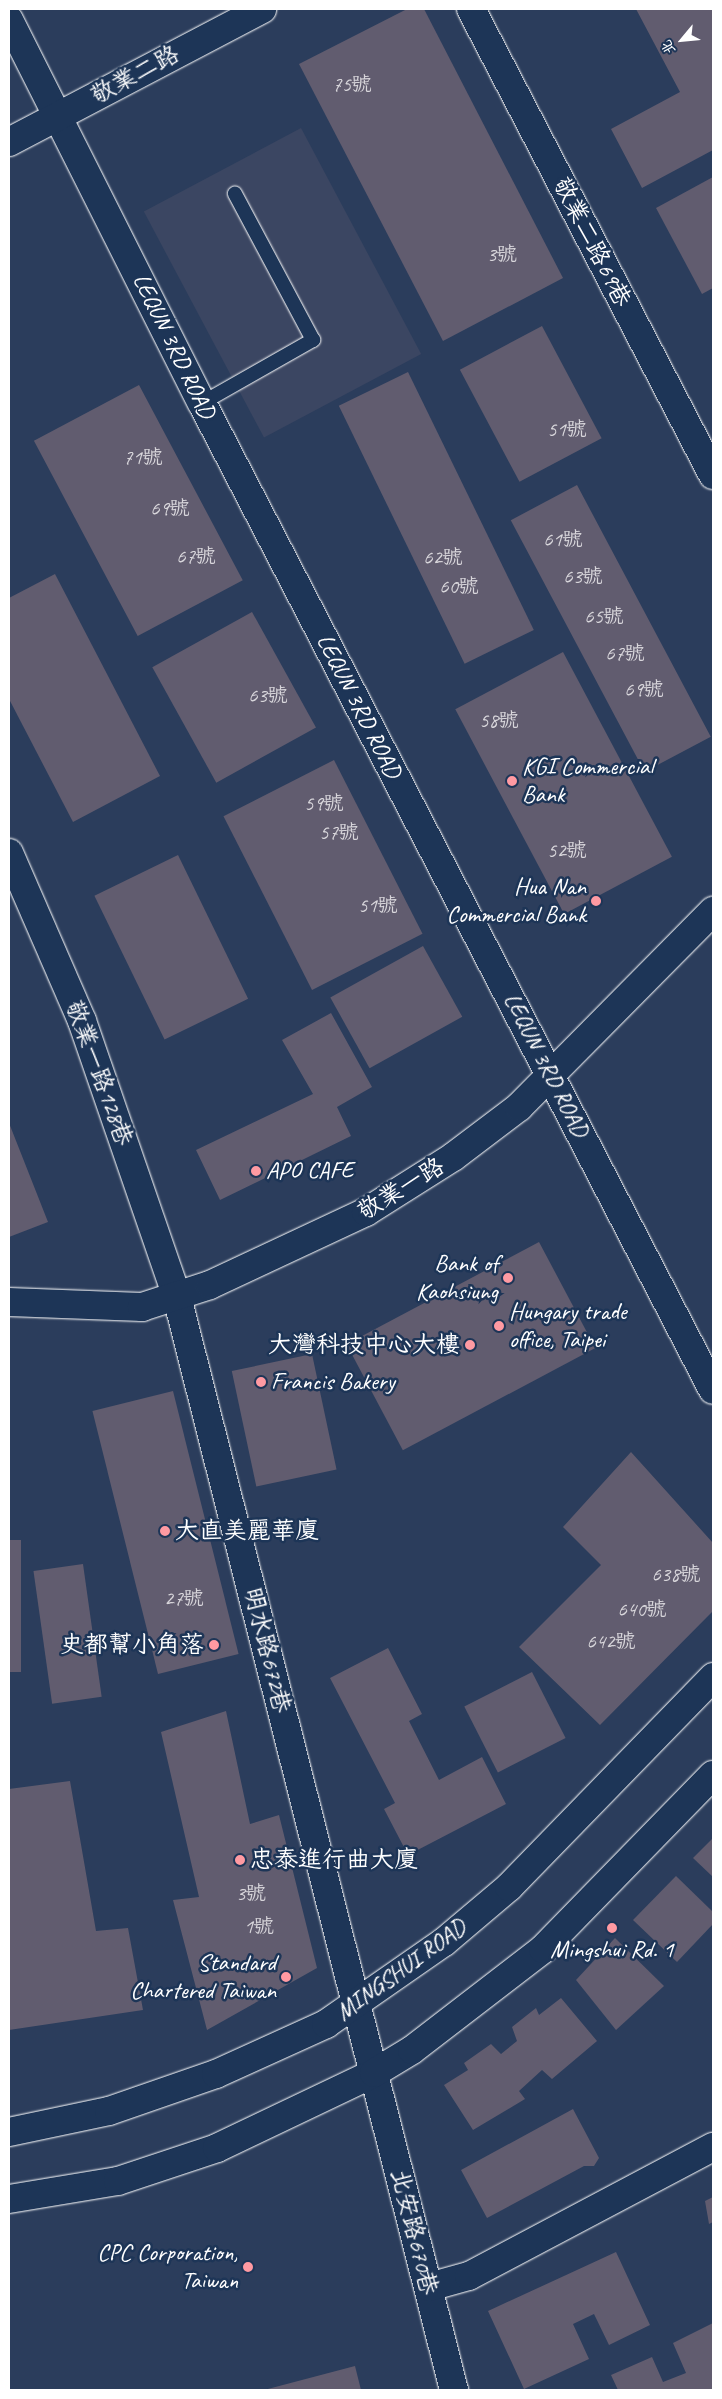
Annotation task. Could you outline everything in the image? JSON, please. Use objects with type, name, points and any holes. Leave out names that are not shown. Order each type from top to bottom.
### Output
[{"type":"street","name":"敬業二路","points":[[9,142],[262,9]]},
{"type":"street","name":"敬業二路69巷","points":[[471,9],[713,476]]},
{"type":"street","name":"LEQUN 3RD ROAD","points":[[9,20],[59,115],[202,404],[713,1390]]},
{"type":"street","name":"敬業一路128巷","points":[[9,853],[82,1021],[177,1297]]},
{"type":"street","name":"敬業一路","points":[[9,1302],[142,1307],[177,1297],[366,1212],[453,1157],[552,1077],[712,917]]},
{"type":"street","name":"明水路672巷","points":[[177,1297],[374,2073]]},
{"type":"street","name":"MINGSHUI ROAD","points":[[9,2132],[109,2111],[216,2074],[326,2024],[444,1942],[509,1887],[713,1677]]},
{"type":"street","points":[[9,2199],[118,2182],[218,2148],[374,2073],[412,2050],[543,1949],[713,1775]]},
{"type":"street","name":"北安路670巷","points":[[374,2073],[454,2390]]},
{"type":"street","points":[[429,2287],[469,2276],[713,2147]]},
{"type":"lane","points":[[202,404],[313,340],[235,194]]},
{"type":"shaded area","points":[[301,128],[421,354],[264,438],[144,212]]},
{"type":"building","points":[[407,9],[424,9],[563,278],[443,341],[299,64]]},
{"type":"building","points":[[636,9],[713,9],[713,150],[642,188],[611,129],[680,92]]},
{"type":"building","points":[[713,177],[713,288],[702,294],[656,208]]},
{"type":"building","points":[[542,326],[602,438],[520,482],[460,370]]},
{"type":"building","points":[[408,372],[534,630],[465,664],[339,406]]},
{"type":"building","points":[[139,385],[243,580],[138,636],[34,441]]},
{"type":"building","points":[[577,485],[711,737],[645,772],[511,520]]},
{"type":"building","points":[[55,574],[160,776],[73,822],[9,699],[9,598]]},
{"type":"building","points":[[252,612],[316,727],[216,783],[152,667]]},
{"type":"building","points":[[563,652],[672,857],[564,914],[455,709]]},
{"type":"building","points":[[334,760],[423,934],[312,990],[224,816]]},
{"type":"building","points":[[178,855],[248,999],[165,1040],[94,896]]},
{"type":"building","points":[[423,946],[462,1017],[370,1068],[330,997]]},
{"type":"building","points":[[331,1013],[372,1087],[337,1107],[351,1136],[220,1200],[196,1150],[313,1094],[282,1040]]},
{"type":"building","points":[[9,1123],[48,1222],[9,1237]]},
{"type":"building","name":"大灣科技中心大樓","points":[[539,1242],[595,1348],[403,1450],[347,1344]]},
{"type":"building","points":[[312,1354],[337,1469],[256,1486],[232,1371]]},
{"type":"building","name":"大直美麗華廈","points":[[173,1391],[239,1654],[158,1674],[92,1411]]},
{"type":"building","points":[[631,1452],[713,1543],[713,1611],[600,1725],[519,1647],[601,1565],[563,1527]]},
{"type":"building","points":[[9,1540],[21,1540],[21,1672],[9,1672]]},
{"type":"building","points":[[83,1564],[102,1697],[52,1704],[33,1571]]},
{"type":"building","points":[[388,1648],[422,1714],[409,1721],[439,1780],[482,1757],[506,1804],[408,1855],[384,1809],[395,1803],[330,1678]]},
{"type":"building","points":[[532,1672],[566,1738],[498,1772],[464,1707]]},
{"type":"building","name":"忠泰進行曲大廈","points":[[226,1711],[250,1824],[279,1815],[317,1968],[207,2030],[173,1900],[199,1897],[161,1732]]},
{"type":"building","points":[[70,1781],[96,1931],[128,1928],[143,2010],[9,2030],[9,1789]]},
{"type":"building","points":[[713,1838],[713,1877],[693,1858]]},
{"type":"building","points":[[676,1876],[713,1912],[713,1924],[677,1962],[633,1920]]},
{"type":"building","points":[[615,1938],[664,1986],[616,2030],[576,1980]]},
{"type":"building","points":[[561,1998],[597,2041],[552,2079],[542,2070],[519,2091],[525,2099],[473,2130],[444,2085],[468,2070],[464,2063],[491,2044],[501,2054],[517,2041],[512,2027],[536,2008],[539,2015]]},
{"type":"building","points":[[573,2109],[599,2158],[594,2166],[584,2166],[487,2218],[461,2170]]},
{"type":"building","points":[[713,2197],[713,2222],[709,2224],[705,2201]]},
{"type":"building","points":[[616,2252],[650,2325],[609,2345],[594,2314],[573,2324],[589,2359],[524,2389],[488,2311]]},
{"type":"building","points":[[713,2323],[713,2390],[618,2390],[611,2375],[652,2357],[663,2382],[686,2373],[673,2343]]},
{"type":"building","points":[[355,2366],[361,2390],[264,2390]]},
{"type":"place","name":"KGI Commercial Bank","points":[[512,781]]},
{"type":"place","name":"Hua Nan Commercial Bank","points":[[596,901]]},
{"type":"place","name":"APO CAFE","points":[[256,1171]]},
{"type":"place","name":"Bank of Kaohsiung","points":[[508,1278]]},
{"type":"place","name":"Hungary trade office, Taipei","points":[[499,1326]]},
{"type":"place","name":"大灣科技中心大樓","points":[[470,1345]]},
{"type":"place","name":"Francis Bakery","points":[[261,1382]]},
{"type":"place","name":"大直美麗華廈","points":[[165,1531]]},
{"type":"place","name":"史都幫小角落","points":[[214,1645]]},
{"type":"place","name":"忠泰進行曲大廈","points":[[240,1860]]},
{"type":"place","name":"Mingshui Rd. 1","points":[[612,1928]]},
{"type":"place","name":"Standard Chartered Taiwan","points":[[286,1977]]},
{"type":"place","name":"CPC Corporation, Taiwan","points":[[248,2267]]}]
